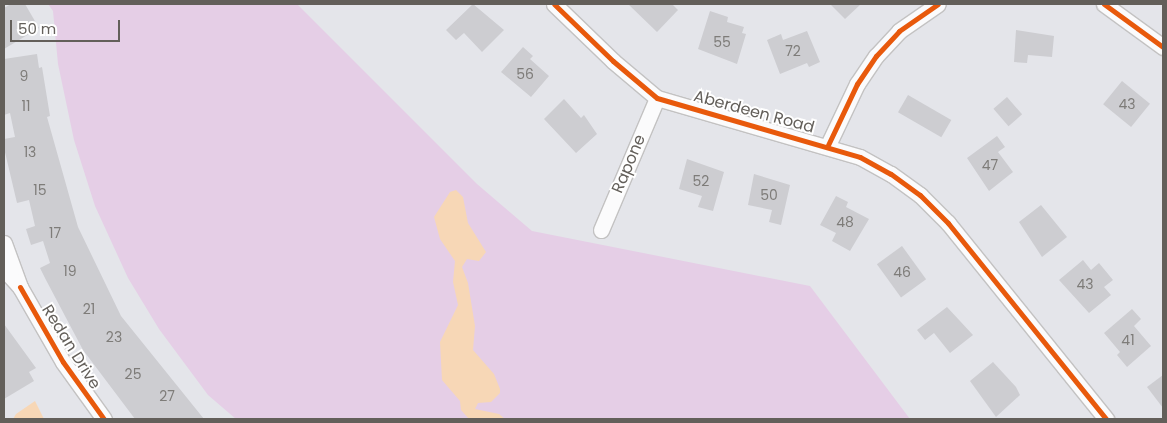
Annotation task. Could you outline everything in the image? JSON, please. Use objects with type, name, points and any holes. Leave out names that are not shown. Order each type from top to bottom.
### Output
[{"type":"street","name":"Aberdeen Road","points":[[554,4],[613,62],[657,98],[828,145],[891,174],[920,195],[948,223],[1106,419]]},
{"type":"street","points":[[828,145],[857,84],[876,56],[899,31],[938,4]]},
{"type":"street","points":[[1104,4],[1124,9],[1163,46]]},
{"type":"street","name":"Rapone","points":[[601,230],[657,98]]},
{"type":"street","name":"Redan Drive","points":[[4,243],[20,287],[63,362],[104,419]]},
{"type":"street","name":"Redan Drive","points":[[4,269],[20,287]]},
{"type":"shaded area","points":[[48,4],[297,4],[477,184],[532,231],[810,286],[910,419],[236,419],[208,395],[159,329],[128,278],[95,206],[74,140],[58,64],[53,11]]},
{"type":"shaded area","points":[[456,190],[463,197],[468,223],[486,252],[479,261],[467,259],[462,267],[468,283],[475,326],[473,350],[494,374],[500,389],[500,393],[491,402],[478,403],[475,409],[499,414],[505,419],[469,419],[461,410],[460,401],[442,380],[440,342],[458,305],[453,282],[455,261],[440,239],[434,217],[450,192]]},
{"type":"shaded area","points":[[35,401],[44,419],[13,419],[16,414]]},
{"type":"building","points":[[11,4],[25,4],[39,28],[4,49],[4,8]]},
{"type":"building","points":[[473,4],[504,30],[482,52],[464,33],[456,40],[446,30]]},
{"type":"building","points":[[628,4],[672,4],[678,10],[657,32]]},
{"type":"building","points":[[830,4],[861,4],[845,19]]},
{"type":"building","points":[[710,11],[728,17],[727,22],[744,27],[742,33],[746,34],[737,64],[698,49]]},
{"type":"building","points":[[1016,30],[1054,36],[1052,57],[1028,55],[1027,63],[1014,62]]},
{"type":"building","points":[[807,31],[820,62],[809,67],[807,63],[780,74],[767,40],[781,34],[783,40]]},
{"type":"building","points":[[523,47],[533,56],[530,59],[549,76],[531,97],[501,72]]},
{"type":"building","points":[[37,54],[39,68],[42,67],[50,116],[47,117],[78,227],[121,316],[204,419],[135,419],[83,350],[40,268],[50,263],[43,241],[31,245],[26,229],[35,226],[29,200],[17,203],[4,148],[4,139],[15,137],[10,113],[4,115],[4,59]]},
{"type":"building","points":[[1122,81],[1150,104],[1131,127],[1103,104]]},
{"type":"building","points":[[908,95],[951,120],[941,137],[898,112]]},
{"type":"building","points":[[1007,97],[1022,114],[1009,126],[993,109]]},
{"type":"building","points":[[564,99],[581,118],[584,115],[597,134],[576,153],[544,119]]},
{"type":"building","points":[[997,136],[1005,147],[998,152],[1013,172],[989,191],[967,158]]},
{"type":"building","points":[[687,159],[724,172],[713,211],[698,207],[702,196],[679,189]]},
{"type":"building","points":[[754,174],[790,185],[781,225],[769,222],[772,210],[748,205]]},
{"type":"building","points":[[836,196],[848,202],[846,207],[869,219],[850,251],[832,241],[836,233],[820,225]]},
{"type":"building","points":[[1041,205],[1067,237],[1042,257],[1019,222]]},
{"type":"building","points":[[902,246],[926,279],[901,297],[877,264]]},
{"type":"building","points":[[1083,260],[1091,270],[1099,263],[1113,280],[1104,287],[1111,295],[1089,313],[1059,280]]},
{"type":"building","points":[[947,307],[973,335],[950,353],[934,333],[925,340],[917,330]]},
{"type":"building","points":[[1132,309],[1141,319],[1134,326],[1151,346],[1127,367],[1117,355],[1120,352],[1104,333]]},
{"type":"building","points":[[4,324],[36,368],[29,372],[34,381],[4,399]]},
{"type":"building","points":[[993,362],[1016,387],[1020,395],[996,417],[970,381]]},
{"type":"building","points":[[1163,375],[1163,408],[1147,387]]},
{"type":"cycle path","points":[[554,4],[613,61],[657,98],[860,157],[891,174],[920,195],[948,223],[1106,419]]},
{"type":"cycle path","points":[[828,145],[857,84],[876,56],[899,31],[938,4]]},
{"type":"cycle path","points":[[1104,4],[1163,47]]},
{"type":"cycle path","points":[[20,287],[63,362],[104,419]]}]
